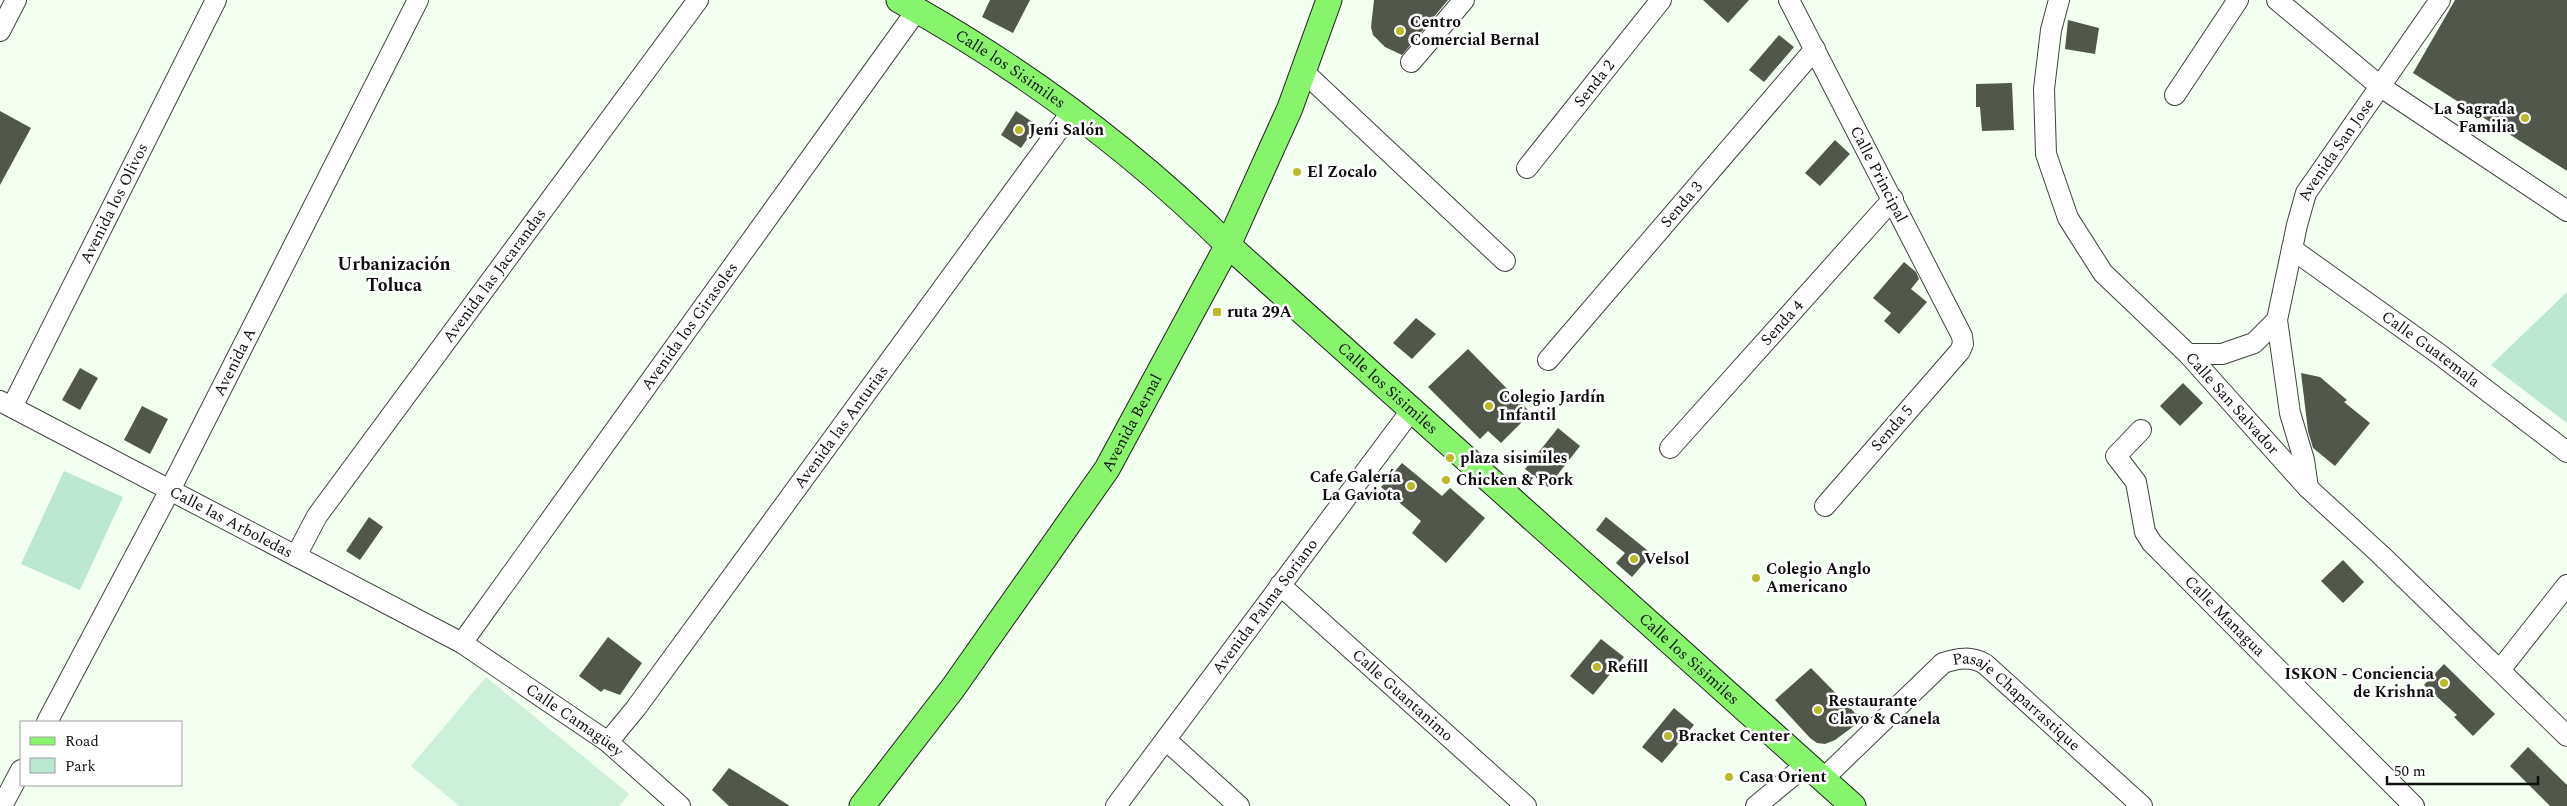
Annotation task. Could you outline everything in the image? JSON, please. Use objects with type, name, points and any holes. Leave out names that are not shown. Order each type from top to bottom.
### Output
[{"type":"main road","name":"Avenida Bernal","points":[[862,806],[953,688],[1107,469],[1228,245],[1304,72],[1329,0]]},
{"type":"main road","name":"Calle los Sisimiles","points":[[908,5],[994,56],[1073,110],[1197,214],[1228,245],[1413,408],[1853,806]]},
{"type":"street","points":[[1,25],[16,0]]},
{"type":"street","name":"Avenida los Olivos","points":[[6,404],[216,0]]},
{"type":"street","name":"Avenida A","points":[[48,721],[170,490],[418,0]]},
{"type":"street","name":"Avenida las Jacarandas","points":[[296,556],[317,516],[698,0]]},
{"type":"street","points":[[1412,62],[1464,0]]},
{"type":"street","name":"Senda 2","points":[[1527,168],[1661,0]]},
{"type":"street","name":"Calle Principal","points":[[1789,0],[1962,336],[1960,351]]},
{"type":"street","name":"Calle San Salvador","points":[[2059,0],[2051,30],[2044,89],[2046,154],[2068,218],[2103,273],[2188,354],[2308,488],[2567,736]]},
{"type":"street","points":[[2175,95],[2238,0]]},
{"type":"street","points":[[2277,0],[2381,87],[2567,211]]},
{"type":"street","name":"Avenida San Jose","points":[[2308,488],[2304,460],[2290,413],[2277,320],[2306,194],[2333,152],[2381,87],[2440,0]]},
{"type":"street","name":"Avenida los Girasoles","points":[[462,643],[908,5]]},
{"type":"street","name":"Senda 3","points":[[1548,360],[1815,49]]},
{"type":"street","points":[[1304,72],[1505,261]]},
{"type":"street","name":"Avenida las Anturias","points":[[608,742],[636,708],[1073,110]]},
{"type":"street","name":"Senda 4","points":[[1670,448],[1893,199]]},
{"type":"street","name":"Calle Guatemala","points":[[2292,249],[2439,354],[2567,452]]},
{"type":"street","points":[[2188,354],[2222,354],[2254,343],[2277,320]]},
{"type":"street","name":"Senda 5","points":[[1825,506],[1960,351]]},
{"type":"street","name":"Calle las Arboledas","points":[[6,404],[462,643]]},
{"type":"street","name":"Avenida Palma Soriano","points":[[1116,806],[1413,408]]},
{"type":"street","name":"Calle Managua","points":[[2141,430],[2116,456],[2136,482],[2145,532],[2152,543],[2414,806]]},
{"type":"street","name":"Calle Guantanimo","points":[[1280,585],[1526,806]]},
{"type":"street","points":[[2500,670],[2567,585]]},
{"type":"street","name":"Calle Camagüey","points":[[462,643],[608,742],[680,806]]},
{"type":"street","name":"Pasaje Chaparrastique","points":[[1756,806],[1815,772],[1943,663],[1965,658],[1977,659],[1985,664],[2142,806]]},
{"type":"street","points":[[1166,740],[1239,806]]},
{"type":"street","points":[[2,806],[20,772]]},
{"type":"green space","points":[[2567,292],[2567,423],[2491,365]]},
{"type":"green space","points":[[64,471],[123,497],[80,590],[21,564]]},
{"type":"green space","points":[[486,677],[629,794],[619,806],[459,806],[411,766]]},
{"type":"building","points":[[990,0],[1030,0],[1013,33],[982,17]]},
{"type":"building","name":"Centro Comercial Bernal","points":[[1374,0],[1448,0],[1402,55],[1385,47],[1373,35],[1371,27]]},
{"type":"building","points":[[1703,0],[1749,0],[1728,23]]},
{"type":"building","name":"La Sagrada Familia","points":[[2455,0],[2567,0],[2567,171],[2413,73]]},
{"type":"building","points":[[2068,20],[2099,28],[2095,54],[2065,49]]},
{"type":"building","points":[[1779,35],[1794,47],[1764,82],[1749,70]]},
{"type":"building","points":[[2012,83],[2014,130],[1982,131],[1980,107],[1976,107],[1976,84]]},
{"type":"building","points":[[0,111],[31,128],[0,185]]},
{"type":"building","name":"Jeni Salón","points":[[1016,111],[1037,125],[1021,148],[1001,135]]},
{"type":"building","points":[[1835,140],[1850,154],[1820,186],[1805,173]]},
{"type":"building","points":[[1904,262],[1916,272],[1919,279],[1911,289],[1927,302],[1899,334],[1884,321],[1891,313],[1873,298]]},
{"type":"building","points":[[1416,318],[1436,334],[1412,359],[1393,343]]},
{"type":"building","name":"Colegio Jardín Infantil","points":[[1468,349],[1531,413],[1501,443],[1488,431],[1480,439],[1428,387]]},
{"type":"building","points":[[80,368],[98,378],[80,410],[62,400]]},
{"type":"building","points":[[2301,373],[2320,377],[2347,400],[2344,402],[2370,423],[2335,466],[2313,448],[2308,431]]},
{"type":"building","points":[[2183,383],[2203,403],[2180,426],[2160,406]]},
{"type":"building","points":[[142,406],[168,419],[150,454],[124,440]]},
{"type":"building","points":[[1558,428],[1580,446],[1548,487],[1525,469]]},
{"type":"building","points":[[1402,463],[1442,496],[1450,488],[1485,518],[1446,563],[1412,533],[1421,521],[1381,487]]},
{"type":"building","points":[[369,517],[383,527],[360,560],[346,551]]},
{"type":"building","points":[[1606,517],[1652,554],[1632,577],[1616,563],[1625,553],[1596,530]]},
{"type":"building","points":[[2343,560],[2364,582],[2343,603],[2321,581]]},
{"type":"building","points":[[608,637],[642,663],[620,695],[604,689],[601,692],[579,676]]},
{"type":"building","name":"Refill","points":[[1601,639],[1624,657],[1593,695],[1570,676]]},
{"type":"building","points":[[2444,664],[2495,714],[2473,736],[2454,717],[2457,715],[2424,685]]},
{"type":"building","name":"Restaurante Clavo & Canela","points":[[1811,668],[1862,720],[1835,740],[1825,744],[1817,743],[1810,738],[1775,700]]},
{"type":"building","name":"Bracket Center","points":[[1674,708],[1694,725],[1662,763],[1642,747]]},
{"type":"building","points":[[2528,747],[2567,785],[2567,806],[2550,806],[2510,766]]},
{"type":"building","points":[[729,768],[790,806],[729,806],[712,790]]},
{"type":"place","name":"Centro Comercial Bernal","points":[[1400,31]]},
{"type":"place","name":"La Sagrada Familia","points":[[2525,118]]},
{"type":"place","name":"Jeni Salón","points":[[1019,130]]},
{"type":"place","name":"El Zocalo","points":[[1297,172]]},
{"type":"place","name":"ruta 29A","points":[[1217,312]]},
{"type":"place","name":"Colegio Jardín Infantil","points":[[1489,406]]},
{"type":"place","name":"plaza sisimiles","points":[[1450,458]]},
{"type":"place","name":"Chicken & Pork","points":[[1446,480]]},
{"type":"place","name":"Cafe Galería La Gaviota","points":[[1411,486]]},
{"type":"place","name":"Velsol","points":[[1634,559]]},
{"type":"place","name":"Colegio Anglo Americano","points":[[1756,578]]},
{"type":"place","name":"Refill","points":[[1597,667]]},
{"type":"place","name":"ISKON - Conciencia de Krishna","points":[[2444,683]]},
{"type":"place","name":"Restaurante Clavo & Canela","points":[[1818,710]]},
{"type":"place","name":"Bracket Center","points":[[1668,736]]},
{"type":"place","name":"Casa Orient","points":[[1729,777]]},
{"type":"district","name":"Urbanización Toluca","points":[[394,274]]}]
